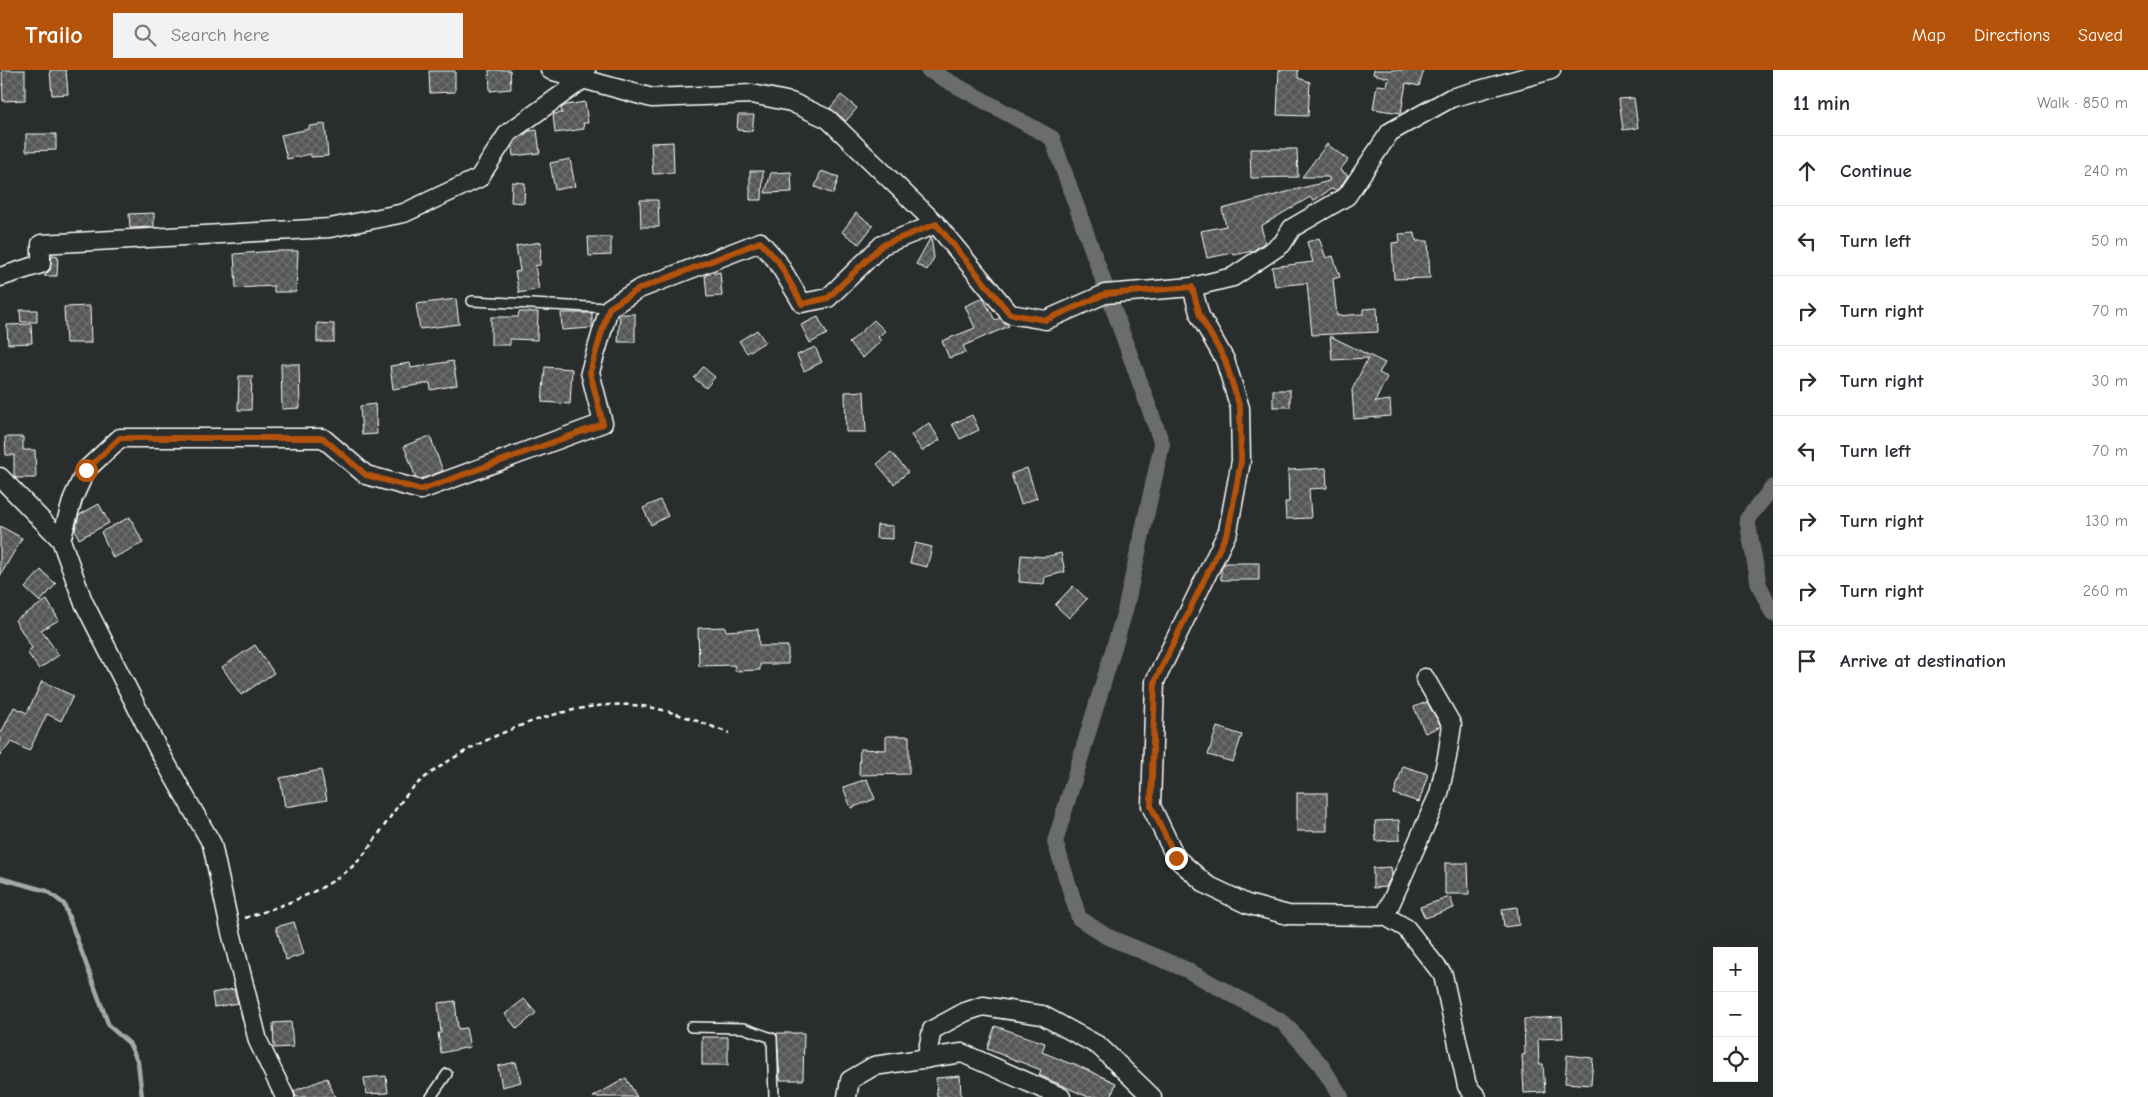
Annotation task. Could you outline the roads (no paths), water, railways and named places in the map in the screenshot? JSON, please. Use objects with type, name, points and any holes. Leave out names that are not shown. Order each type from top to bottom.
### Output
[{"type":"street","points":[[550,70],[584,75],[652,98],[752,94],[792,102],[828,119],[936,224],[1010,314],[1046,320],[1105,294],[1192,287],[1233,277],[1282,244],[1292,228],[1347,196],[1390,132],[1451,98],[1551,70]]},
{"type":"street","points":[[0,277],[41,264],[41,244],[330,228],[404,213],[479,178],[508,133],[584,75]]},
{"type":"street","points":[[61,540],[73,498],[86,470],[120,438],[323,438],[366,475],[421,490],[603,424],[590,372],[609,308],[639,289],[760,242],[778,261],[802,304],[828,298],[882,245],[936,224]]},
{"type":"street","points":[[1192,287],[1200,316],[1225,360],[1240,408],[1241,461],[1228,531],[1155,681],[1151,806],[1176,858],[1207,885],[1248,904],[1288,915],[1385,916],[1406,928],[1443,975],[1468,1086],[1477,1097]]},
{"type":"street","points":[[0,477],[61,540],[83,601],[158,750],[212,844],[229,924],[258,1041],[285,1097]]},
{"type":"street","points":[[1385,916],[1439,794],[1449,749],[1452,725],[1425,678]]},
{"type":"street","points":[[926,1059],[932,1030],[965,1012],[983,1006],[1042,1015],[1099,1046],[1152,1097]]},
{"type":"street","points":[[847,1097],[850,1080],[874,1066],[962,1053],[1061,1097]]},
{"type":"lane","points":[[472,301],[609,308]]},
{"type":"lane","points":[[691,1027],[743,1028],[772,1038],[774,1097]]},
{"type":"lane","points":[[431,1097],[447,1074]]},
{"type":"waterway","points":[[928,70],[1052,138],[1162,444],[1125,611],[1055,842],[1079,918],[1106,936],[1185,969],[1284,1023],[1321,1065],[1341,1097]]},
{"type":"waterway","points":[[1773,487],[1747,519],[1759,585],[1773,614]]},
{"type":"waterway","points":[[0,878],[47,891],[64,904],[109,1026],[129,1043],[138,1062],[142,1097]]}]
